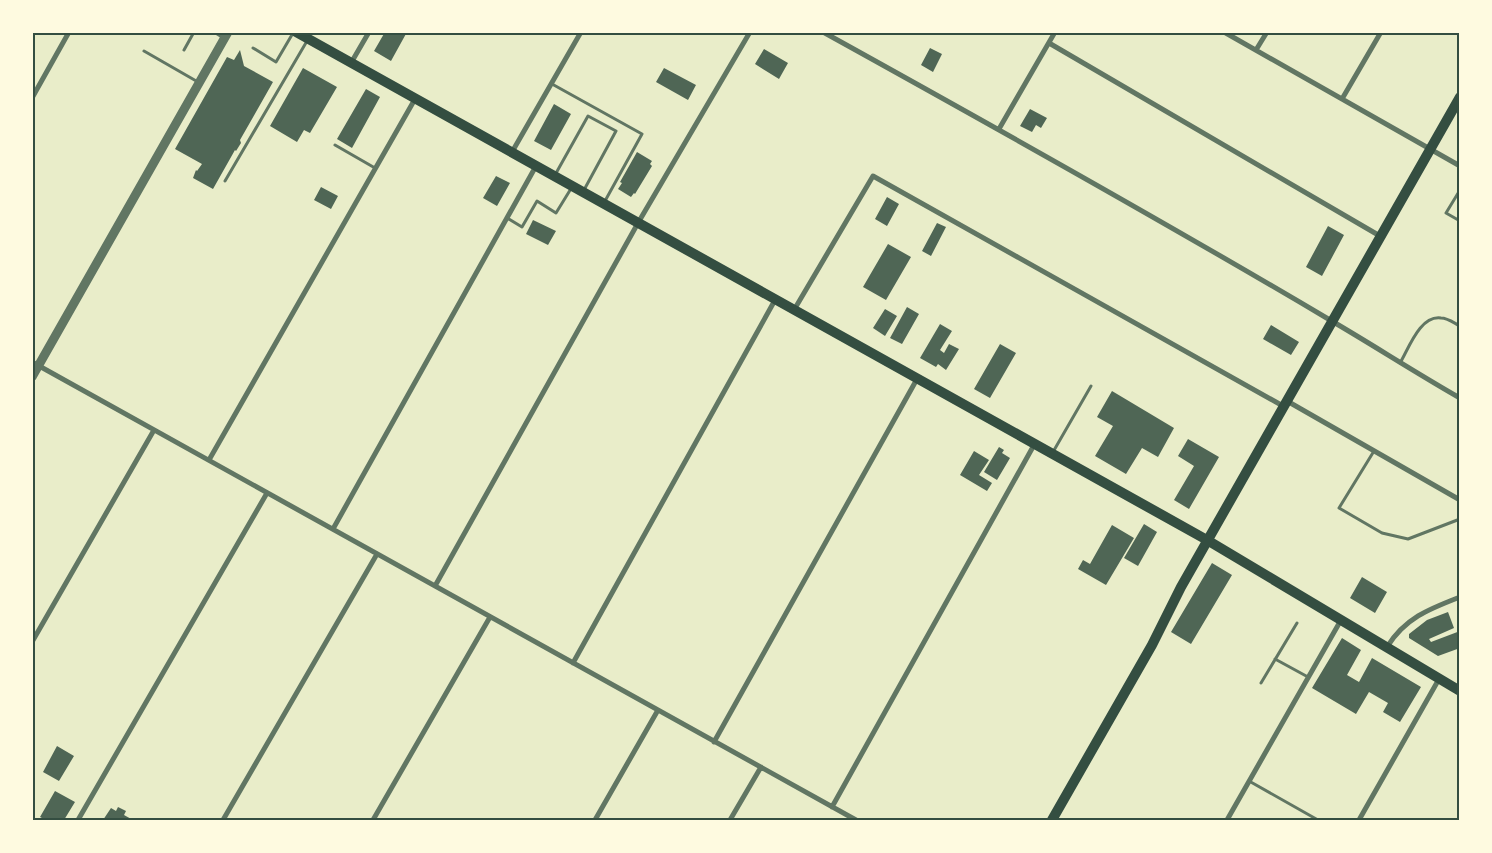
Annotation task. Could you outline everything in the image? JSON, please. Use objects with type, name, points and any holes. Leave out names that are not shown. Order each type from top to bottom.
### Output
[{"type":"main road","points":[[294,32],[1207,540],[1460,691]]},
{"type":"main road","points":[[1052,820],[1152,645],[1207,540],[1460,97]]},
{"type":"street","points":[[32,98],[69,32]]},
{"type":"street","points":[[351,64],[369,32]]},
{"type":"street","points":[[512,152],[581,32]]},
{"type":"street","points":[[435,586],[638,223],[750,32]]},
{"type":"street","points":[[824,32],[1000,130],[1332,321],[1460,398]]},
{"type":"street","points":[[1000,130],[1055,32]]},
{"type":"street","points":[[1224,32],[1460,166]]},
{"type":"street","points":[[1256,50],[1267,32]]},
{"type":"street","points":[[1342,99],[1381,32]]},
{"type":"street","points":[[32,377],[36,364],[227,36]]},
{"type":"street","points":[[1049,43],[1380,236]]},
{"type":"street","points":[[209,460],[414,99]]},
{"type":"street","points":[[333,529],[536,166]]},
{"type":"street","points":[[794,310],[873,176],[1460,500]]},
{"type":"street","points":[[573,663],[775,300]]},
{"type":"street","points":[[36,364],[854,820]]},
{"type":"street","points":[[714,742],[917,379]]},
{"type":"street","points":[[32,642],[154,430]]},
{"type":"street","points":[[832,807],[1034,445]]},
{"type":"street","points":[[78,820],[267,492]]},
{"type":"street","points":[[223,820],[377,554]]},
{"type":"street","points":[[1387,647],[1397,632],[1422,612],[1460,597]]},
{"type":"street","points":[[373,820],[490,617]]},
{"type":"street","points":[[1227,820],[1341,620]]},
{"type":"street","points":[[1359,820],[1439,679]]},
{"type":"street","points":[[595,820],[658,710]]},
{"type":"street","points":[[730,820],[760,768]]},
{"type":"lane","points":[[184,50],[194,32]]},
{"type":"lane","points":[[214,32],[227,36]]},
{"type":"lane","points":[[253,48],[276,62],[294,32]]},
{"type":"lane","points":[[226,181],[308,40]]},
{"type":"lane","points":[[144,51],[199,82]]},
{"type":"lane","points":[[552,84],[642,134],[603,204]]},
{"type":"lane","points":[[554,177],[588,116],[616,132],[583,192]]},
{"type":"lane","points":[[335,145],[375,168]]},
{"type":"lane","points":[[507,218],[522,227],[537,201],[556,212],[572,186]]},
{"type":"lane","points":[[1460,190],[1446,213],[1460,221]]},
{"type":"lane","points":[[1400,363],[1419,329],[1426,322],[1440,317],[1460,326]]},
{"type":"lane","points":[[1052,454],[1091,386]]},
{"type":"lane","points":[[1374,451],[1340,508],[1382,533],[1408,540],[1460,519]]},
{"type":"lane","points":[[1261,683],[1297,623]]},
{"type":"lane","points":[[1275,659],[1308,677]]},
{"type":"lane","points":[[1249,781],[1318,820]]},
{"type":"building","points":[[385,32],[407,32],[391,61],[374,51]]},
{"type":"building","points":[[930,48],[942,54],[933,72],[921,65]]},
{"type":"building","points":[[764,49],[788,63],[779,79],[755,64]]},
{"type":"building","points":[[240,50],[244,66],[273,82],[240,140],[241,143],[213,189],[193,178],[196,170],[202,164],[175,149],[227,57],[234,60]]},
{"type":"building","points":[[303,68],[337,87],[310,133],[304,130],[297,142],[270,126]]},
{"type":"building","points":[[664,68],[696,85],[688,100],[656,82]]},
{"type":"building","points":[[366,89],[380,97],[352,148],[337,139]]},
{"type":"building","points":[[554,104],[571,114],[551,150],[534,141]]},
{"type":"building","points":[[1030,109],[1047,118],[1041,128],[1036,125],[1032,132],[1020,126]]},
{"type":"building","points":[[637,152],[652,161],[650,164],[652,166],[635,194],[631,197],[618,189]]},
{"type":"building","points":[[496,176],[510,183],[497,206],[483,198]]},
{"type":"building","points":[[321,187],[338,196],[331,209],[314,200]]},
{"type":"building","points":[[887,197],[899,204],[887,226],[875,219]]},
{"type":"building","points":[[533,220],[556,231],[548,245],[526,234]]},
{"type":"building","points":[[937,223],[946,227],[931,256],[922,251]]},
{"type":"building","points":[[1328,226],[1344,235],[1322,276],[1306,267]]},
{"type":"building","points":[[888,244],[911,257],[886,300],[863,287]]},
{"type":"building","points":[[907,307],[919,314],[902,344],[890,338]]},
{"type":"building","points":[[885,309],[897,316],[885,336],[873,328]]},
{"type":"building","points":[[940,324],[952,331],[940,350],[944,353],[949,344],[959,349],[946,370],[938,364],[936,367],[920,358]]},
{"type":"building","points":[[1271,325],[1299,342],[1291,355],[1263,339]]},
{"type":"building","points":[[1000,344],[1016,353],[990,398],[974,389]]},
{"type":"building","points":[[1112,391],[1174,428],[1158,457],[1142,448],[1126,474],[1095,456],[1113,426],[1097,417]]},
{"type":"building","points":[[1188,439],[1219,457],[1189,509],[1174,500],[1194,466],[1178,456]]},
{"type":"building","points":[[999,447],[1004,450],[1002,453],[1010,458],[997,480],[984,472]]},
{"type":"building","points":[[974,451],[989,460],[979,475],[992,483],[987,491],[960,475]]},
{"type":"building","points":[[1144,524],[1157,532],[1138,566],[1124,558]]},
{"type":"building","points":[[1112,525],[1134,538],[1106,585],[1078,569],[1083,560],[1090,564]]},
{"type":"building","points":[[1212,563],[1232,575],[1191,644],[1171,632]]},
{"type":"building","points":[[1362,577],[1387,592],[1375,613],[1350,598]]},
{"type":"building","points":[[1448,612],[1454,628],[1429,639],[1431,642],[1460,631],[1460,648],[1438,656],[1409,638],[1409,634],[1427,620]]},
{"type":"building","points":[[1342,638],[1361,650],[1347,675],[1359,682],[1372,658],[1421,687],[1400,722],[1383,712],[1388,703],[1369,692],[1356,714],[1312,688]]},
{"type":"building","points":[[57,746],[74,756],[59,781],[43,772]]},
{"type":"building","points":[[55,791],[75,802],[64,820],[46,820],[40,817]]},
{"type":"building","points":[[118,807],[126,811],[124,815],[133,820],[103,820],[111,808],[116,811]]}]
